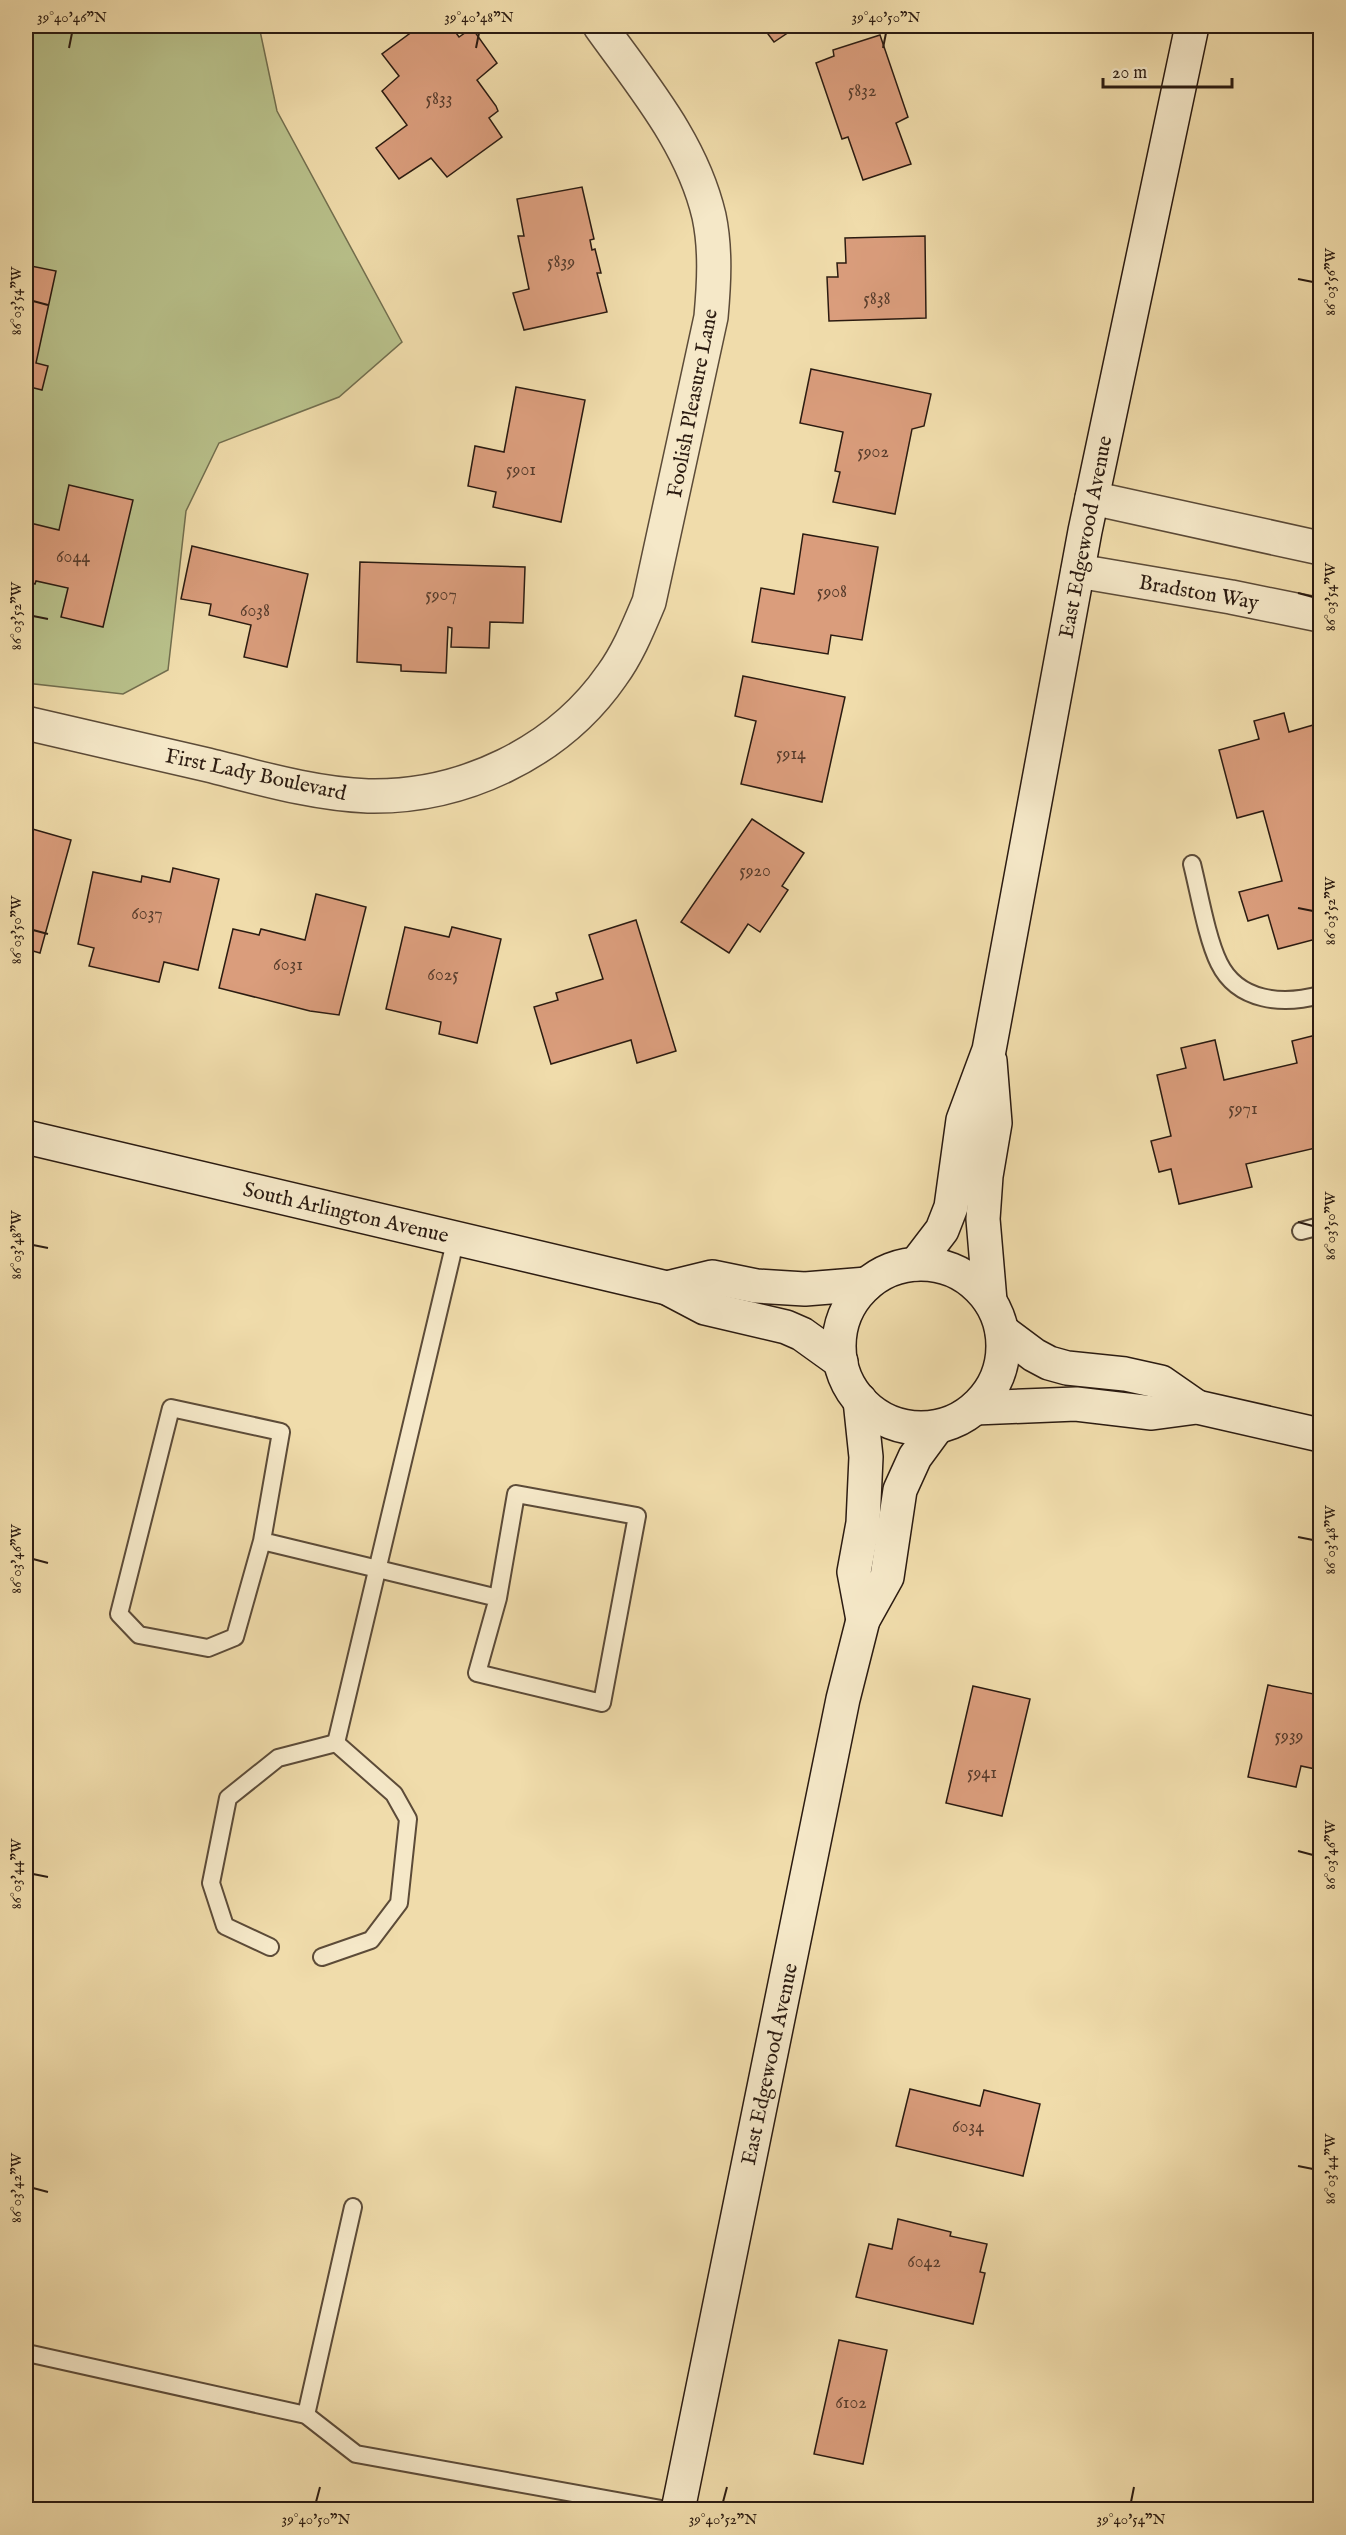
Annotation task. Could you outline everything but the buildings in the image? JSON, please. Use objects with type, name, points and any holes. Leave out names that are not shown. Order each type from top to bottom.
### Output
[{"type":"main road","name":"Foolish Pleasure Lane","points":[[519,757],[554,736],[582,710],[612,676],[633,641],[649,602],[659,562],[711,317],[714,277],[709,218],[698,180],[672,126],[600,26]]},
{"type":"main road","name":"East Edgewood Avenue","points":[[989,1050],[1092,498],[1192,26]]},
{"type":"main road","points":[[1092,498],[1320,548]]},
{"type":"main road","name":"Bradston Way","points":[[1078,571],[1320,615]]},
{"type":"main road","name":"First Lady Boulevard","points":[[26,723],[306,788],[356,795],[408,794],[445,787],[484,775],[519,757]]},
{"type":"main road","points":[[916,1264],[942,1230],[951,1207],[963,1120],[989,1050]]},
{"type":"main road","points":[[989,1050],[995,1123],[986,1176],[983,1219],[990,1300],[1002,1330],[1003,1352],[999,1373],[989,1392],[975,1408],[958,1420],[937,1427],[916,1428],[895,1424],[876,1414],[860,1400],[848,1383],[841,1362],[840,1341],[844,1320],[854,1300],[867,1284],[895,1268],[916,1264],[938,1265],[958,1272],[976,1284],[990,1300]]},
{"type":"main road","name":"South Arlington Avenue","points":[[26,1137],[667,1288],[705,1308],[786,1326],[802,1334],[841,1362]]},
{"type":"main road","name":"South Arlington Avenue","points":[[667,1288],[712,1277],[756,1286],[805,1289],[867,1284]]},
{"type":"main road","points":[[1002,1330],[1034,1355],[1049,1363],[1067,1368],[1125,1374],[1161,1382],[1197,1407]]},
{"type":"main road","points":[[860,1400],[866,1457],[863,1523],[855,1572],[863,1620]]},
{"type":"main road","points":[[975,1408],[1076,1404],[1152,1413],[1197,1407],[1320,1436]]},
{"type":"main road","points":[[863,1620],[887,1577],[900,1490],[915,1457],[937,1427]]},
{"type":"main road","name":"East Edgewood Avenue","points":[[678,2510],[843,1699],[863,1620]]},
{"type":"lane","points":[[1192,864],[1218,962],[1232,980],[1254,995],[1272,1000],[1284,1002],[1320,995]]},
{"type":"lane","points":[[1301,1231],[1320,1226]]},
{"type":"lane","points":[[336,1743],[456,1238]]},
{"type":"lane","points":[[171,1408],[281,1432],[262,1541],[235,1637],[208,1648],[139,1635],[119,1614],[171,1408]]},
{"type":"lane","points":[[516,1494],[637,1516],[602,1702],[477,1673],[498,1598],[516,1494]]},
{"type":"lane","points":[[262,1541],[498,1598]]},
{"type":"lane","points":[[270,1947],[225,1926],[211,1883],[228,1798],[278,1758],[336,1743]]},
{"type":"lane","points":[[322,1957],[371,1940],[399,1903],[408,1819],[394,1794],[336,1743]]},
{"type":"lane","points":[[306,2415],[353,2206]]},
{"type":"lane","points":[[27,2353],[306,2415],[356,2454],[667,2510]]},
{"type":"green space","points":[[26,26],[259,26],[277,111],[402,342],[339,397],[219,443],[186,511],[168,670],[123,694],[26,683]]}]
